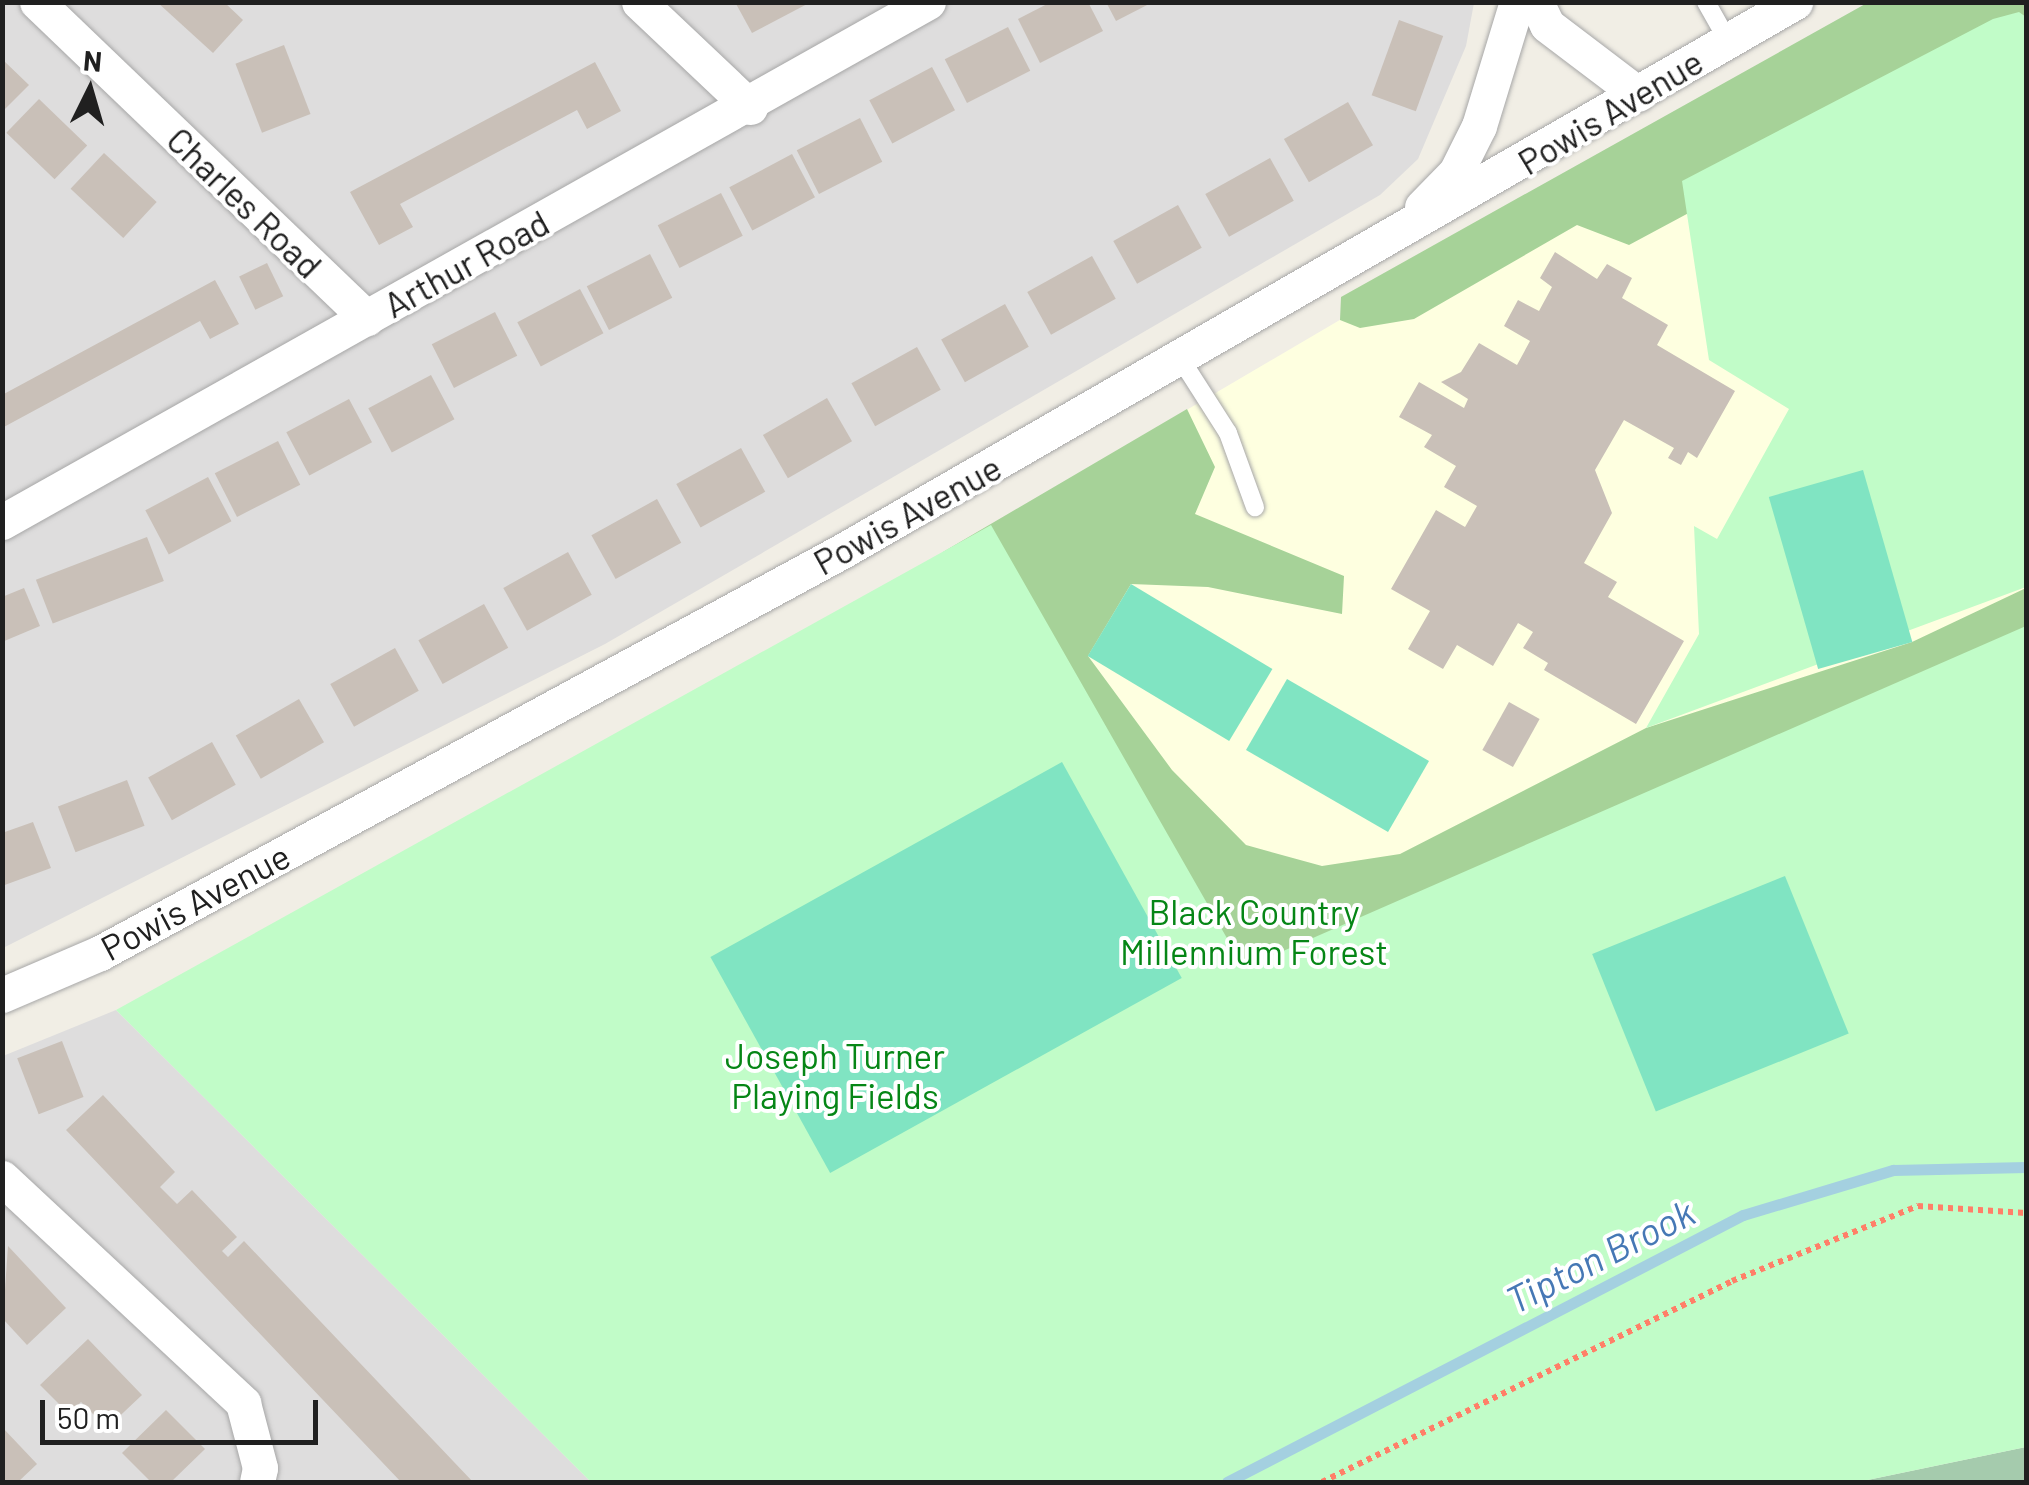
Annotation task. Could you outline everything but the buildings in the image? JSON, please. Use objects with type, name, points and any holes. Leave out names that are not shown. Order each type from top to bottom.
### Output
[{"type":"street","name":"Charles Road","points":[[36,2],[367,318]]},
{"type":"street","points":[[639,2],[750,106]]},
{"type":"street","name":"Arthur Road","points":[[2,522],[750,106],[928,2]]},
{"type":"street","points":[[1386,243],[1456,172],[1497,83],[1517,2]]},
{"type":"street","points":[[1536,2],[1547,25],[1600,59],[1638,94]]},
{"type":"street","name":"Powis Avenue","points":[[2,995],[118,944],[1182,361],[1795,2]]},
{"type":"street","points":[[2,1178],[243,1403],[260,1468],[258,1482]]},
{"type":"lane","points":[[1706,2],[1728,42]]},
{"type":"lane","points":[[1182,361],[1228,433],[1255,507]]},
{"type":"path","points":[[1322,1482],[1732,1280],[1918,1206],[2026,1212]]},
{"type":"shaded area","points":[[3,3],[1474,3],[1466,46],[1418,159],[1380,195],[605,644],[3,948]]},
{"type":"shaded area","points":[[2026,3],[2026,626],[1243,968],[991,525],[1464,247]]},
{"type":"shaded area","points":[[116,1010],[591,1482],[3,1482],[3,1056]]},
{"type":"shaded area","points":[[2026,1447],[2026,1482],[1858,1482]]},
{"type":"green space","points":[[1867,3],[2026,3],[2026,32],[1629,245],[1577,225],[1414,319],[1360,328],[1340,320],[1341,297]]},
{"type":"green space","points":[[2019,12],[2026,17],[2026,587],[1646,728],[1699,634],[1694,526],[1717,539],[1789,409],[1709,360],[1682,181],[1993,19]]},
{"type":"green space","name":"Black Country Millennium Forest","points":[[1187,409],[1215,467],[1195,514],[1344,576],[1342,614],[1208,587],[1131,584],[1088,656],[1172,770],[1246,845],[1322,866],[1400,854],[1646,728],[1912,642],[2026,588],[2026,702],[1237,1017],[943,552]]},
{"type":"green space","points":[[1863,470],[1912,642],[1818,669],[1769,497]]},
{"type":"green space","name":"Joseph Turner Playing Fields","points":[[991,525],[1244,968],[2026,626],[2026,1447],[1858,1482],[591,1482],[116,1010]]},
{"type":"green space","points":[[1131,584],[1272,669],[1229,741],[1088,656]]},
{"type":"green space","points":[[1287,679],[1429,761],[1388,832],[1246,750]]},
{"type":"green space","points":[[1062,762],[1182,978],[830,1173],[710,957]]},
{"type":"green space","points":[[1785,876],[1849,1034],[1656,1112],[1592,954]]},
{"type":"waterway","name":"Tipton Brook","points":[[1227,1482],[1743,1215],[1893,1170],[2026,1167]]}]
